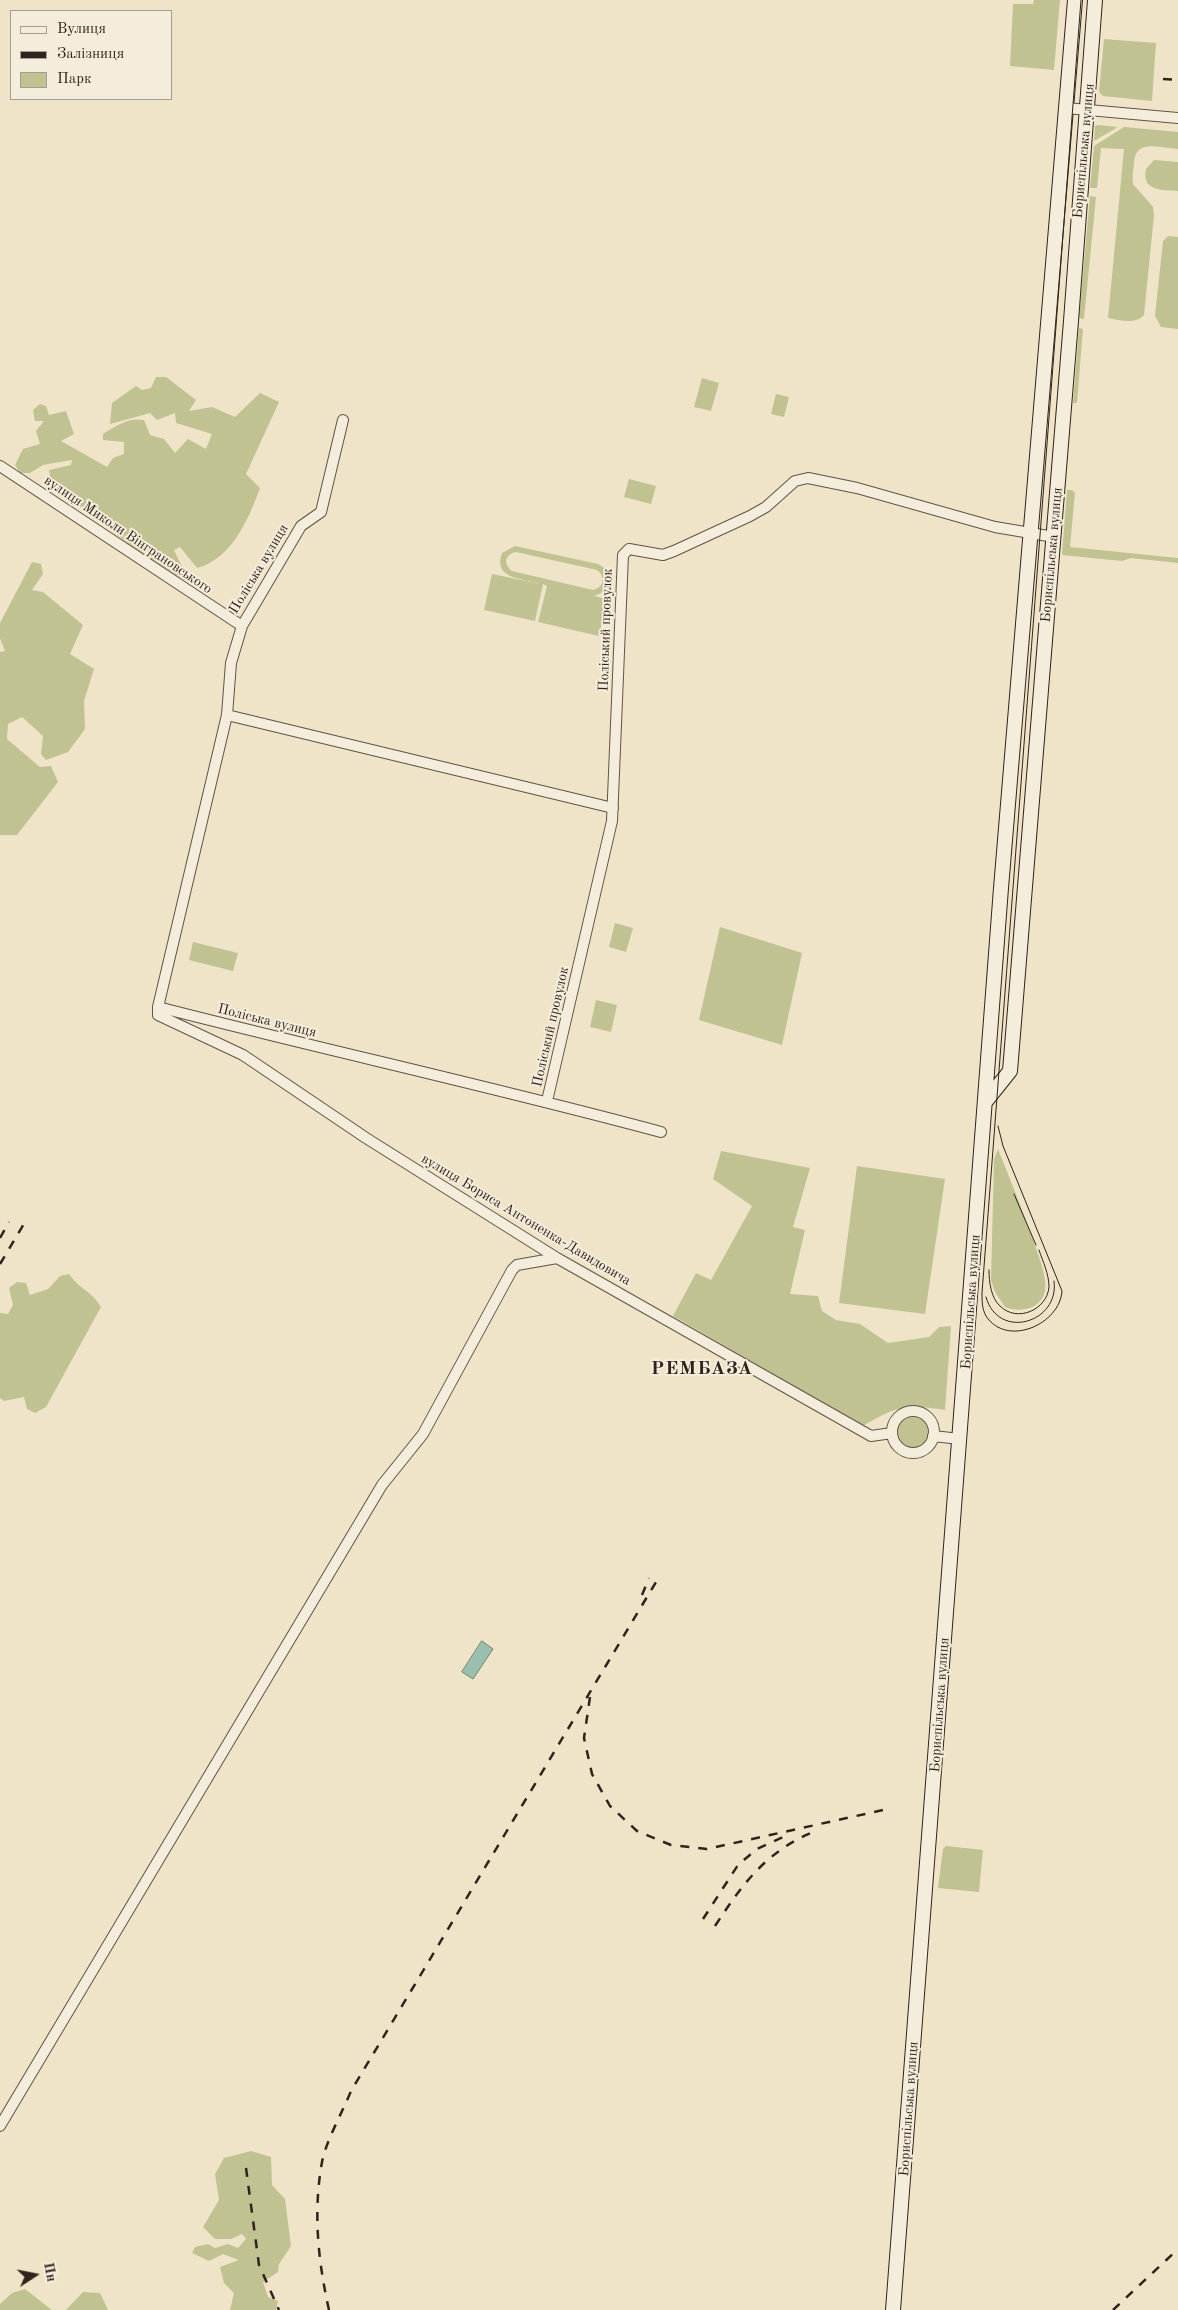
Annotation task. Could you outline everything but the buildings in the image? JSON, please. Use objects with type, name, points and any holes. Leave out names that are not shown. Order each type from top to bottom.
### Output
[{"type":"main road","name":"Бориспільська вулиця","points":[[893,2310],[986,1101],[1075,0]]},
{"type":"main road","name":"Бориспільська вулиця","points":[[986,1101],[1010,1071],[1088,110],[1095,0]]},
{"type":"street","points":[[1066,108],[1178,118]]},
{"type":"street","name":"Поліська вулиця","points":[[343,420],[321,512],[301,526],[242,626],[231,663],[227,715],[158,1007],[309,1046],[547,1101],[661,1132]]},
{"type":"street","name":"вулиця Миколи Вінграновського","points":[[0,466],[242,626]]},
{"type":"street","name":"Поліський провулок","points":[[547,1101],[603,865],[613,808],[623,554],[628,549],[663,555],[674,551],[750,516],[766,507],[795,481],[808,478],[856,488],[965,520],[1054,537]]},
{"type":"street","points":[[227,715],[613,808]]},
{"type":"street","name":"вулиця Бориса Антоненка-Давидовича","points":[[158,1007],[158,1015],[243,1055],[366,1138],[557,1258],[871,1436],[892,1433]]},
{"type":"street","points":[[0,2126],[382,1485],[423,1434],[512,1270],[517,1265],[557,1258]]},
{"type":"street","points":[[917,1411],[931,1420],[933,1436],[924,1449],[909,1452],[899,1447],[892,1433],[894,1422],[901,1414],[917,1411]]},
{"type":"street","points":[[933,1436],[960,1440]]},
{"type":"green space","points":[[1034,0],[1060,0],[1054,70],[1010,66],[1013,4],[1033,4]]},
{"type":"green space","points":[[1104,39],[1156,43],[1152,101],[1103,96],[1099,92]]},
{"type":"green space","points":[[1095,126],[1118,127],[1094,141]]},
{"type":"green space","points":[[1124,127],[1178,132],[1178,149],[1149,146],[1143,148],[1135,156],[1133,184],[1153,207],[1154,215],[1144,315],[1132,321],[1108,318],[1124,149],[1101,148],[1097,188],[1090,188],[1094,146]]},
{"type":"green space","points":[[1154,160],[1178,162],[1178,191],[1154,188],[1147,182],[1145,176],[1146,169]]},
{"type":"green space","points":[[1090,196],[1096,197],[1084,319],[1079,318]]},
{"type":"green space","points":[[1168,236],[1178,237],[1178,329],[1161,327],[1155,316],[1163,241]]},
{"type":"green space","points":[[1079,328],[1083,329],[1077,403],[1073,403]]},
{"type":"green space","points":[[156,377],[166,377],[196,400],[189,411],[212,407],[235,417],[260,393],[279,402],[246,474],[260,488],[244,524],[229,547],[220,556],[197,568],[180,547],[174,550],[186,575],[176,580],[52,485],[49,470],[71,465],[72,460],[43,465],[30,473],[20,473],[15,465],[23,449],[40,444],[36,431],[44,421],[35,421],[33,410],[40,404],[46,406],[49,415],[66,411],[74,434],[61,441],[107,467],[113,458],[124,454],[124,442],[103,440],[103,434],[117,425],[138,419],[144,420],[150,435],[164,439],[175,453],[188,439],[206,449],[212,434],[176,423],[175,413],[157,420],[150,413],[110,424],[112,403],[136,386],[142,390],[151,388]]},
{"type":"green space","points":[[702,378],[719,383],[711,411],[694,407]]},
{"type":"green space","points":[[776,394],[789,397],[784,417],[771,414]]},
{"type":"green space","points":[[629,479],[656,486],[651,504],[624,497]]},
{"type":"green space","points":[[1067,490],[1072,490],[1075,493],[1070,547],[1178,558],[1178,563],[1131,558],[1122,561],[1062,555]]},
{"type":"green space","points":[[515,546],[598,564],[603,568],[607,572],[609,582],[600,594],[594,596],[607,599],[599,636],[538,622],[547,586],[543,584],[535,621],[484,610],[492,574],[540,584],[518,579],[505,573],[501,568],[500,562],[502,553]],"holes":[[[516,552],[597,570],[603,579],[600,587],[593,590],[512,571],[507,565],[506,560],[509,555]]]},
{"type":"green space","points":[[32,562],[41,564],[43,574],[32,590],[43,592],[83,625],[70,654],[94,669],[84,701],[85,729],[68,752],[46,760],[41,754],[43,736],[22,717],[8,724],[7,739],[40,767],[51,766],[58,782],[17,835],[0,835],[0,652],[5,651],[0,638],[0,623]]},
{"type":"green space","points":[[615,923],[633,928],[626,952],[609,947]]},
{"type":"green space","points":[[720,927],[802,953],[782,1045],[699,1020]]},
{"type":"green space","points":[[193,942],[238,953],[233,971],[189,960]]},
{"type":"green space","points":[[596,1000],[617,1005],[611,1032],[590,1027]]},
{"type":"green space","points":[[998,1149],[1033,1239],[1045,1280],[1045,1289],[1040,1302],[1028,1309],[1021,1310],[1005,1307],[995,1292],[991,1280],[994,1159]]},
{"type":"green space","points":[[721,1151],[810,1168],[793,1227],[805,1230],[790,1294],[818,1296],[822,1311],[836,1320],[860,1324],[888,1343],[929,1337],[939,1327],[951,1326],[945,1410],[921,1407],[902,1408],[884,1414],[863,1426],[673,1316],[696,1273],[711,1280],[752,1206],[713,1179]]},
{"type":"green space","points":[[857,1166],[945,1179],[925,1314],[839,1303]]},
{"type":"green space","points":[[69,1274],[77,1284],[94,1297],[101,1307],[46,1407],[35,1413],[27,1409],[24,1397],[4,1401],[0,1398],[0,1313],[8,1314],[13,1305],[9,1288],[17,1282],[26,1283],[30,1295],[48,1289],[60,1276]]},
{"type":"green space","points":[[913,1417],[923,1422],[928,1432],[923,1442],[913,1447],[903,1442],[898,1432],[903,1422]]},
{"type":"green space","points":[[946,1846],[983,1850],[979,1892],[938,1888],[943,1849]]},
{"type":"green space","points":[[251,2151],[271,2157],[272,2185],[285,2199],[291,2246],[279,2264],[278,2272],[263,2282],[268,2297],[278,2301],[276,2310],[230,2310],[234,2293],[224,2283],[220,2267],[239,2260],[223,2254],[209,2261],[192,2253],[195,2247],[208,2244],[215,2248],[228,2244],[238,2248],[246,2239],[242,2234],[231,2239],[215,2239],[203,2227],[219,2200],[215,2174],[224,2158]]},
{"type":"green space","points":[[25,2289],[52,2310],[0,2310],[0,2304],[12,2293]]},
{"type":"green space","points":[[83,2292],[100,2293],[108,2310],[66,2310]]},
{"type":"shaded area","points":[[482,1641],[493,1649],[473,1679],[462,1672]]},
{"type":"tram line","points":[[998,1126],[1003,1146],[1062,1291],[1059,1303],[1043,1322],[1019,1331],[1006,1330],[995,1325],[986,1316],[983,1308],[982,1293],[1081,0]]},
{"type":"tram line","points":[[1014,1194],[1036,1245]]},
{"type":"tram line","points":[[989,1270],[990,1285],[997,1303],[1007,1311],[1022,1314],[1030,1312],[1043,1302],[1049,1287],[1047,1273],[1039,1250]]},
{"type":"tram line","points":[[986,1297],[993,1311],[1003,1319],[1014,1322],[1027,1321],[1038,1316],[1048,1307],[1053,1296],[1054,1281]]},
{"type":"railway","points":[[1163,79],[1178,80]]},
{"type":"railway","points":[[0,1238],[9,1222]]},
{"type":"railway","points":[[0,1264],[25,1222]]},
{"type":"railway","points":[[642,1595],[649,1578]]},
{"type":"railway","points":[[329,2310],[322,2273],[317,2218],[322,2162],[335,2126],[351,2091],[656,1582]]},
{"type":"railway","points":[[590,1697],[584,1738],[592,1774],[610,1806],[637,1831],[671,1845],[707,1849],[883,1810]]},
{"type":"railway","points":[[715,1926],[736,1895],[758,1869],[784,1847],[818,1830]]},
{"type":"railway","points":[[703,1919],[738,1865],[757,1849],[783,1837]]},
{"type":"railway","points":[[246,2168],[259,2265],[279,2310]]},
{"type":"railway","points":[[1113,2310],[1178,2249]]},
{"type":"district","name":"РЕМБАЗА","points":[[702,1369]]}]
